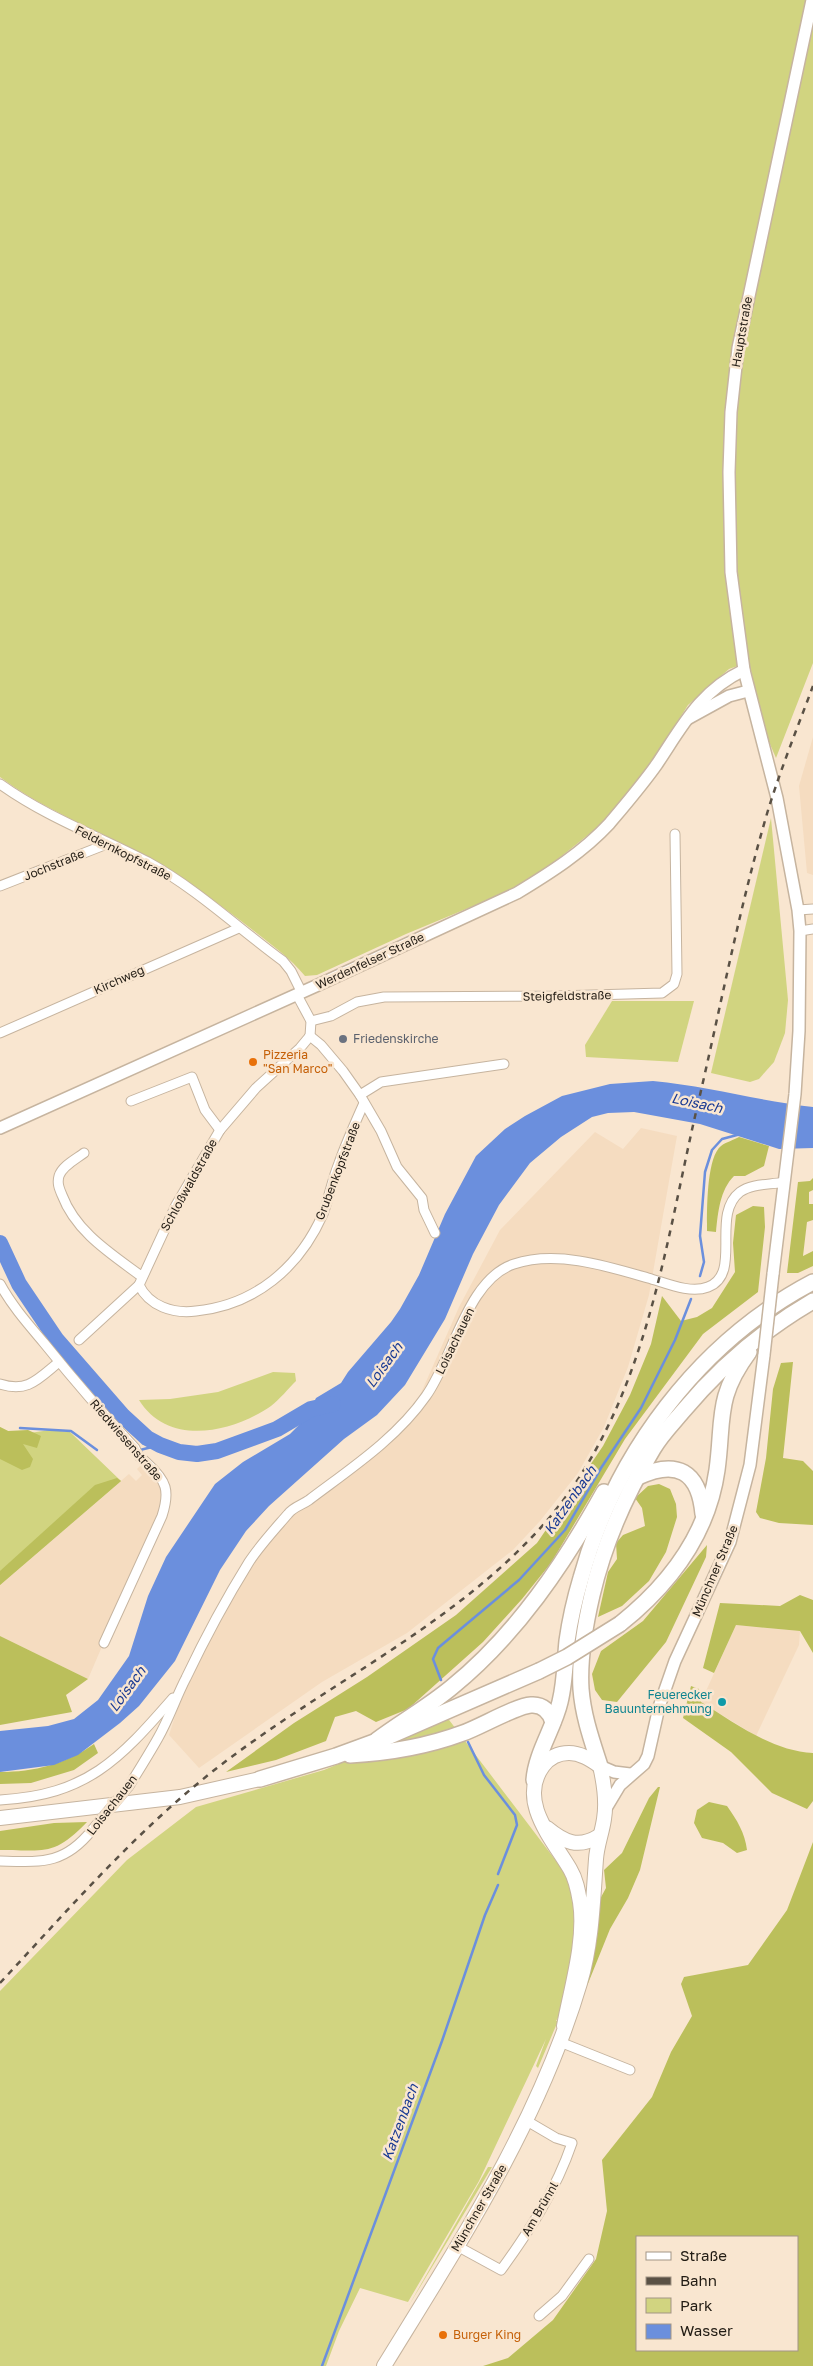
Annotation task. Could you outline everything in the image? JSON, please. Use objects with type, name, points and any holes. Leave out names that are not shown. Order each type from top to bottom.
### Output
[{"type":"highway","points":[[600,1766],[588,1726],[582,1696],[584,1641],[593,1591],[641,1442],[697,1371],[732,1336],[768,1308],[813,1282]]},
{"type":"highway","points":[[534,1780],[537,1763],[560,1702],[568,1639],[580,1579],[591,1545],[631,1473],[707,1383],[755,1339],[813,1301]]},
{"type":"highway","points":[[260,1779],[336,1756],[407,1729],[539,1671],[567,1657],[620,1624],[651,1597],[666,1581],[689,1549],[703,1519],[714,1488],[720,1416],[724,1397],[729,1384],[755,1339]]},
{"type":"highway","points":[[377,1740],[453,1687],[509,1631],[543,1590],[610,1483],[631,1473],[665,1469],[674,1470],[689,1476],[698,1488],[701,1496],[703,1519]]},
{"type":"highway","points":[[336,1756],[374,1754],[439,1740],[461,1734],[528,1706],[542,1707],[547,1710],[553,1722]]},
{"type":"main road","points":[[559,1754],[578,1754],[600,1766],[604,1788],[605,1812],[587,1906],[576,1881],[544,1826],[536,1807],[534,1780],[548,1760],[559,1754]]},
{"type":"main road","points":[[0,1818],[180,1797],[260,1779]]},
{"type":"main road","points":[[544,1826],[559,1838],[572,1844],[582,1843],[599,1836]]},
{"type":"main road","name":"Münchner Straße","points":[[384,2366],[457,2246],[527,2121],[560,2042],[580,1982],[587,1906]]},
{"type":"street","name":"Hauptstraße","points":[[800,931],[798,910],[777,798],[744,670],[732,581],[729,529],[729,464],[738,348],[812,0]]},
{"type":"street","name":"Werdenfelser Straße","points":[[0,1128],[299,994],[517,892],[565,862],[608,824],[655,766],[685,721],[709,692],[744,670]]},
{"type":"street","name":"Werdenfelser Straße","points":[[685,721],[729,696],[748,691]]},
{"type":"street","name":"Feldernkopfstraße","points":[[0,784],[34,808],[148,862],[207,902],[283,961],[291,971],[311,1020]]},
{"type":"street","name":"Steigfeldstraße","points":[[311,1020],[331,1016],[357,1002],[384,997],[662,994],[674,984],[677,974],[675,834]]},
{"type":"street","name":"Jochstraße","points":[[0,886],[107,844]]},
{"type":"street","points":[[798,910],[813,909]]},
{"type":"street","name":"Kirchweg","points":[[0,1033],[239,928]]},
{"type":"street","points":[[800,931],[813,929]]},
{"type":"street","name":"Münchner Straße","points":[[605,1812],[615,1790],[630,1774],[644,1764],[648,1756],[659,1707],[675,1661],[730,1542],[750,1465],[795,1094],[799,1031],[800,931]]},
{"type":"street","points":[[310,1036],[311,1020]]},
{"type":"street","name":"Grubenkopfstraße","points":[[310,1036],[321,1045],[343,1070],[362,1099],[381,1131],[397,1167],[422,1198],[424,1210],[435,1233]]},
{"type":"street","name":"Schloßwaldstraße","points":[[79,1340],[140,1280],[198,1165],[220,1130],[256,1088],[300,1048],[310,1036]]},
{"type":"street","points":[[362,1099],[381,1082],[504,1064]]},
{"type":"street","points":[[131,1101],[192,1077],[205,1110],[220,1130]]},
{"type":"street","name":"Grubenkopfstraße","points":[[84,1153],[65,1167],[59,1174],[58,1184],[65,1203],[90,1238],[140,1280],[150,1302],[166,1308],[188,1312],[224,1306],[260,1291],[275,1280],[305,1244],[322,1216],[362,1099]]},
{"type":"street","name":"Loisachauen","points":[[0,1860],[56,1859],[70,1853],[82,1843],[130,1786],[159,1737],[180,1690],[250,1560],[290,1510],[308,1501],[376,1449],[416,1409],[438,1375],[473,1304],[485,1284],[496,1273],[515,1263],[539,1258],[556,1259],[584,1263],[685,1288],[709,1287],[718,1281],[726,1261],[726,1215],[728,1206],[746,1188],[784,1182]]},
{"type":"street","name":"Riedwiesenstraße","points":[[0,1284],[8,1298],[59,1362],[90,1400],[159,1474],[166,1488],[167,1501],[162,1516],[104,1643]]},
{"type":"street","points":[[0,1384],[14,1389],[26,1386],[59,1362]]},
{"type":"street","name":"Loisachauen","points":[[0,1800],[52,1793],[82,1781],[128,1748],[180,1690]]},
{"type":"street","points":[[600,1766],[614,1772],[630,1774]]},
{"type":"street","points":[[560,2042],[630,2070]]},
{"type":"street","name":"Am Brünnl","points":[[457,2246],[501,2270],[548,2200],[565,2165],[572,2143],[556,2138],[527,2121]]},
{"type":"street","points":[[539,2316],[562,2296],[589,2259]]},
{"type":"shaded area","points":[[813,737],[813,875],[807,873],[799,786]]},
{"type":"shaded area","points":[[641,1128],[677,1136],[649,1295],[628,1367],[604,1427],[578,1473],[540,1521],[513,1550],[407,1633],[322,1682],[199,1768],[169,1735],[178,1707],[183,1679],[249,1557],[289,1509],[375,1446],[417,1402],[459,1307],[500,1230],[595,1132],[623,1149]]},
{"type":"shaded area","points":[[144,1462],[158,1475],[165,1500],[88,1679],[0,1636],[0,1585],[129,1474],[136,1481],[142,1475],[137,1469]]},
{"type":"shaded area","points":[[736,1625],[800,1631],[799,1645],[756,1736],[701,1702]]},
{"type":"green space","points":[[0,0],[813,0],[813,663],[776,758],[766,735],[749,662],[729,669],[688,705],[651,764],[616,808],[598,827],[548,867],[512,890],[406,934],[317,975],[305,976],[267,941],[187,881],[144,855],[34,799],[0,777]]},
{"type":"green space","points":[[771,818],[788,1000],[785,1033],[774,1062],[759,1079],[750,1082],[711,1073]]},
{"type":"green space","points":[[612,1001],[694,1001],[678,1062],[586,1057],[585,1045]]},
{"type":"green space","points":[[739,1137],[769,1146],[764,1166],[745,1176],[734,1176],[723,1195],[716,1232],[707,1231],[708,1186],[712,1162],[721,1146]]},
{"type":"green space","points":[[813,1178],[813,1190],[809,1192],[809,1204],[813,1204],[813,1220],[807,1222],[803,1256],[813,1251],[813,1266],[798,1273],[787,1273],[798,1182],[810,1181]]},
{"type":"green space","points":[[753,1206],[764,1207],[765,1227],[758,1292],[703,1334],[625,1439],[551,1563],[522,1599],[483,1642],[408,1709],[376,1722],[356,1711],[335,1717],[326,1741],[276,1760],[226,1772],[294,1723],[367,1677],[456,1615],[537,1543],[603,1446],[630,1395],[651,1344],[662,1296],[681,1321],[697,1317],[712,1308],[735,1272],[733,1243],[736,1215]]},
{"type":"green space","points":[[793,1362],[783,1458],[803,1461],[813,1471],[813,1525],[779,1523],[760,1518],[756,1512],[766,1458],[773,1389],[781,1363]]},
{"type":"green space","points":[[273,1372],[295,1373],[296,1381],[271,1406],[238,1423],[220,1428],[201,1431],[183,1430],[166,1425],[151,1415],[139,1400],[170,1399],[218,1392]]},
{"type":"green space","points":[[0,1427],[16,1435],[50,1430],[70,1432],[121,1481],[0,1585]]},
{"type":"green space","points":[[0,1427],[8,1431],[28,1430],[41,1436],[37,1448],[23,1444],[33,1459],[30,1467],[22,1470],[0,1459]]},
{"type":"green space","points":[[117,1478],[121,1481],[0,1585],[0,1571],[95,1485]]},
{"type":"green space","points":[[659,1484],[670,1489],[676,1504],[677,1517],[666,1552],[649,1581],[622,1606],[598,1617],[608,1572],[617,1559],[616,1543],[623,1535],[645,1526],[642,1508],[635,1498],[648,1486]]},
{"type":"green space","points":[[707,1545],[706,1557],[666,1642],[617,1702],[602,1700],[595,1690],[592,1674],[601,1651],[643,1621]]},
{"type":"green space","points":[[800,1595],[813,1600],[813,1653],[800,1631],[736,1625],[714,1673],[703,1668],[720,1603],[780,1606]]},
{"type":"green space","points":[[0,1636],[88,1679],[66,1695],[72,1712],[0,1725]]},
{"type":"green space","points":[[691,1686],[699,1689],[701,1702],[754,1735],[783,1747],[813,1753],[813,1801],[807,1809],[772,1793],[731,1752],[683,1718]]},
{"type":"green space","points":[[440,1708],[566,1874],[573,1889],[577,1923],[573,1959],[562,2011],[556,2021],[558,2021],[538,2068],[536,2066],[546,2039],[479,2181],[408,2302],[360,2288],[339,2331],[326,2366],[0,2366],[0,1991],[127,1860],[196,1807],[324,1770],[377,1748]]},
{"type":"green space","points":[[94,1744],[98,1753],[74,1770],[31,1783],[0,1784],[0,1772],[13,1772],[49,1766],[72,1757]]},
{"type":"green space","points":[[660,1787],[640,1870],[628,1898],[610,1929],[587,1986],[597,1938],[600,1899],[606,1888],[604,1870],[622,1853],[649,1798]]},
{"type":"green space","points":[[709,1802],[727,1806],[740,1827],[747,1850],[737,1853],[723,1843],[702,1838],[694,1823],[697,1810]]},
{"type":"green space","points":[[87,1822],[65,1841],[48,1849],[0,1850],[0,1831],[54,1823]]},
{"type":"green space","points":[[813,1842],[813,2366],[483,2366],[508,2358],[553,2320],[596,2259],[607,2211],[602,2160],[652,2097],[671,2052],[692,2016],[681,1984],[684,1977],[748,1965],[787,1910]]},
{"type":"green space","points":[[488,2167],[492,2167],[408,2307]]},
{"type":"water","name":"Loisach","points":[[653,1081],[813,1107],[813,1148],[779,1149],[700,1124],[634,1112],[608,1113],[592,1117],[561,1137],[530,1163],[499,1205],[473,1254],[445,1319],[405,1385],[377,1415],[344,1439],[269,1506],[246,1531],[220,1570],[175,1661],[139,1706],[78,1755],[54,1765],[0,1772],[0,1731],[48,1726],[74,1719],[98,1700],[129,1656],[148,1596],[166,1557],[215,1484],[243,1462],[290,1434],[307,1417],[316,1398],[341,1383],[348,1372],[391,1322],[419,1275],[445,1214],[476,1156],[505,1129],[562,1096],[610,1084]]},
{"type":"waterway","name":"Katzenbach","points":[[700,1276],[704,1262],[700,1236],[705,1172],[712,1150],[722,1139],[737,1135]]},
{"type":"waterway","points":[[0,1243],[19,1284],[56,1339],[123,1416],[147,1438],[160,1445],[179,1452],[197,1454],[217,1451],[277,1429],[311,1409],[333,1404]]},
{"type":"waterway","name":"Katzenbach","points":[[441,1680],[433,1659],[438,1648],[519,1580],[565,1530],[601,1468],[641,1408],[675,1340],[691,1299]]},
{"type":"waterway","points":[[20,1428],[71,1431],[97,1450]]},
{"type":"waterway","points":[[140,1450],[160,1445]]},
{"type":"waterway","name":"Katzenbach","points":[[468,1742],[484,1775],[515,1815],[517,1825],[498,1874]]},
{"type":"waterway","name":"Katzenbach","points":[[322,2366],[442,2041],[485,1915],[498,1885]]},
{"type":"railway","points":[[0,1983],[104,1871],[187,1792],[259,1737],[390,1651],[475,1589],[514,1555],[550,1517],[582,1473],[608,1425],[630,1376],[647,1324],[661,1272],[748,883],[769,807],[813,686]]},
{"type":"place","name":"Friedenskirche","points":[[343,1039]]},
{"type":"place","name":"Pizzeria \"San Marco\"","points":[[253,1062]]},
{"type":"place","name":"Feuerecker Bauunternehmung","points":[[722,1702]]},
{"type":"place","name":"Burger King","points":[[443,2335]]}]
